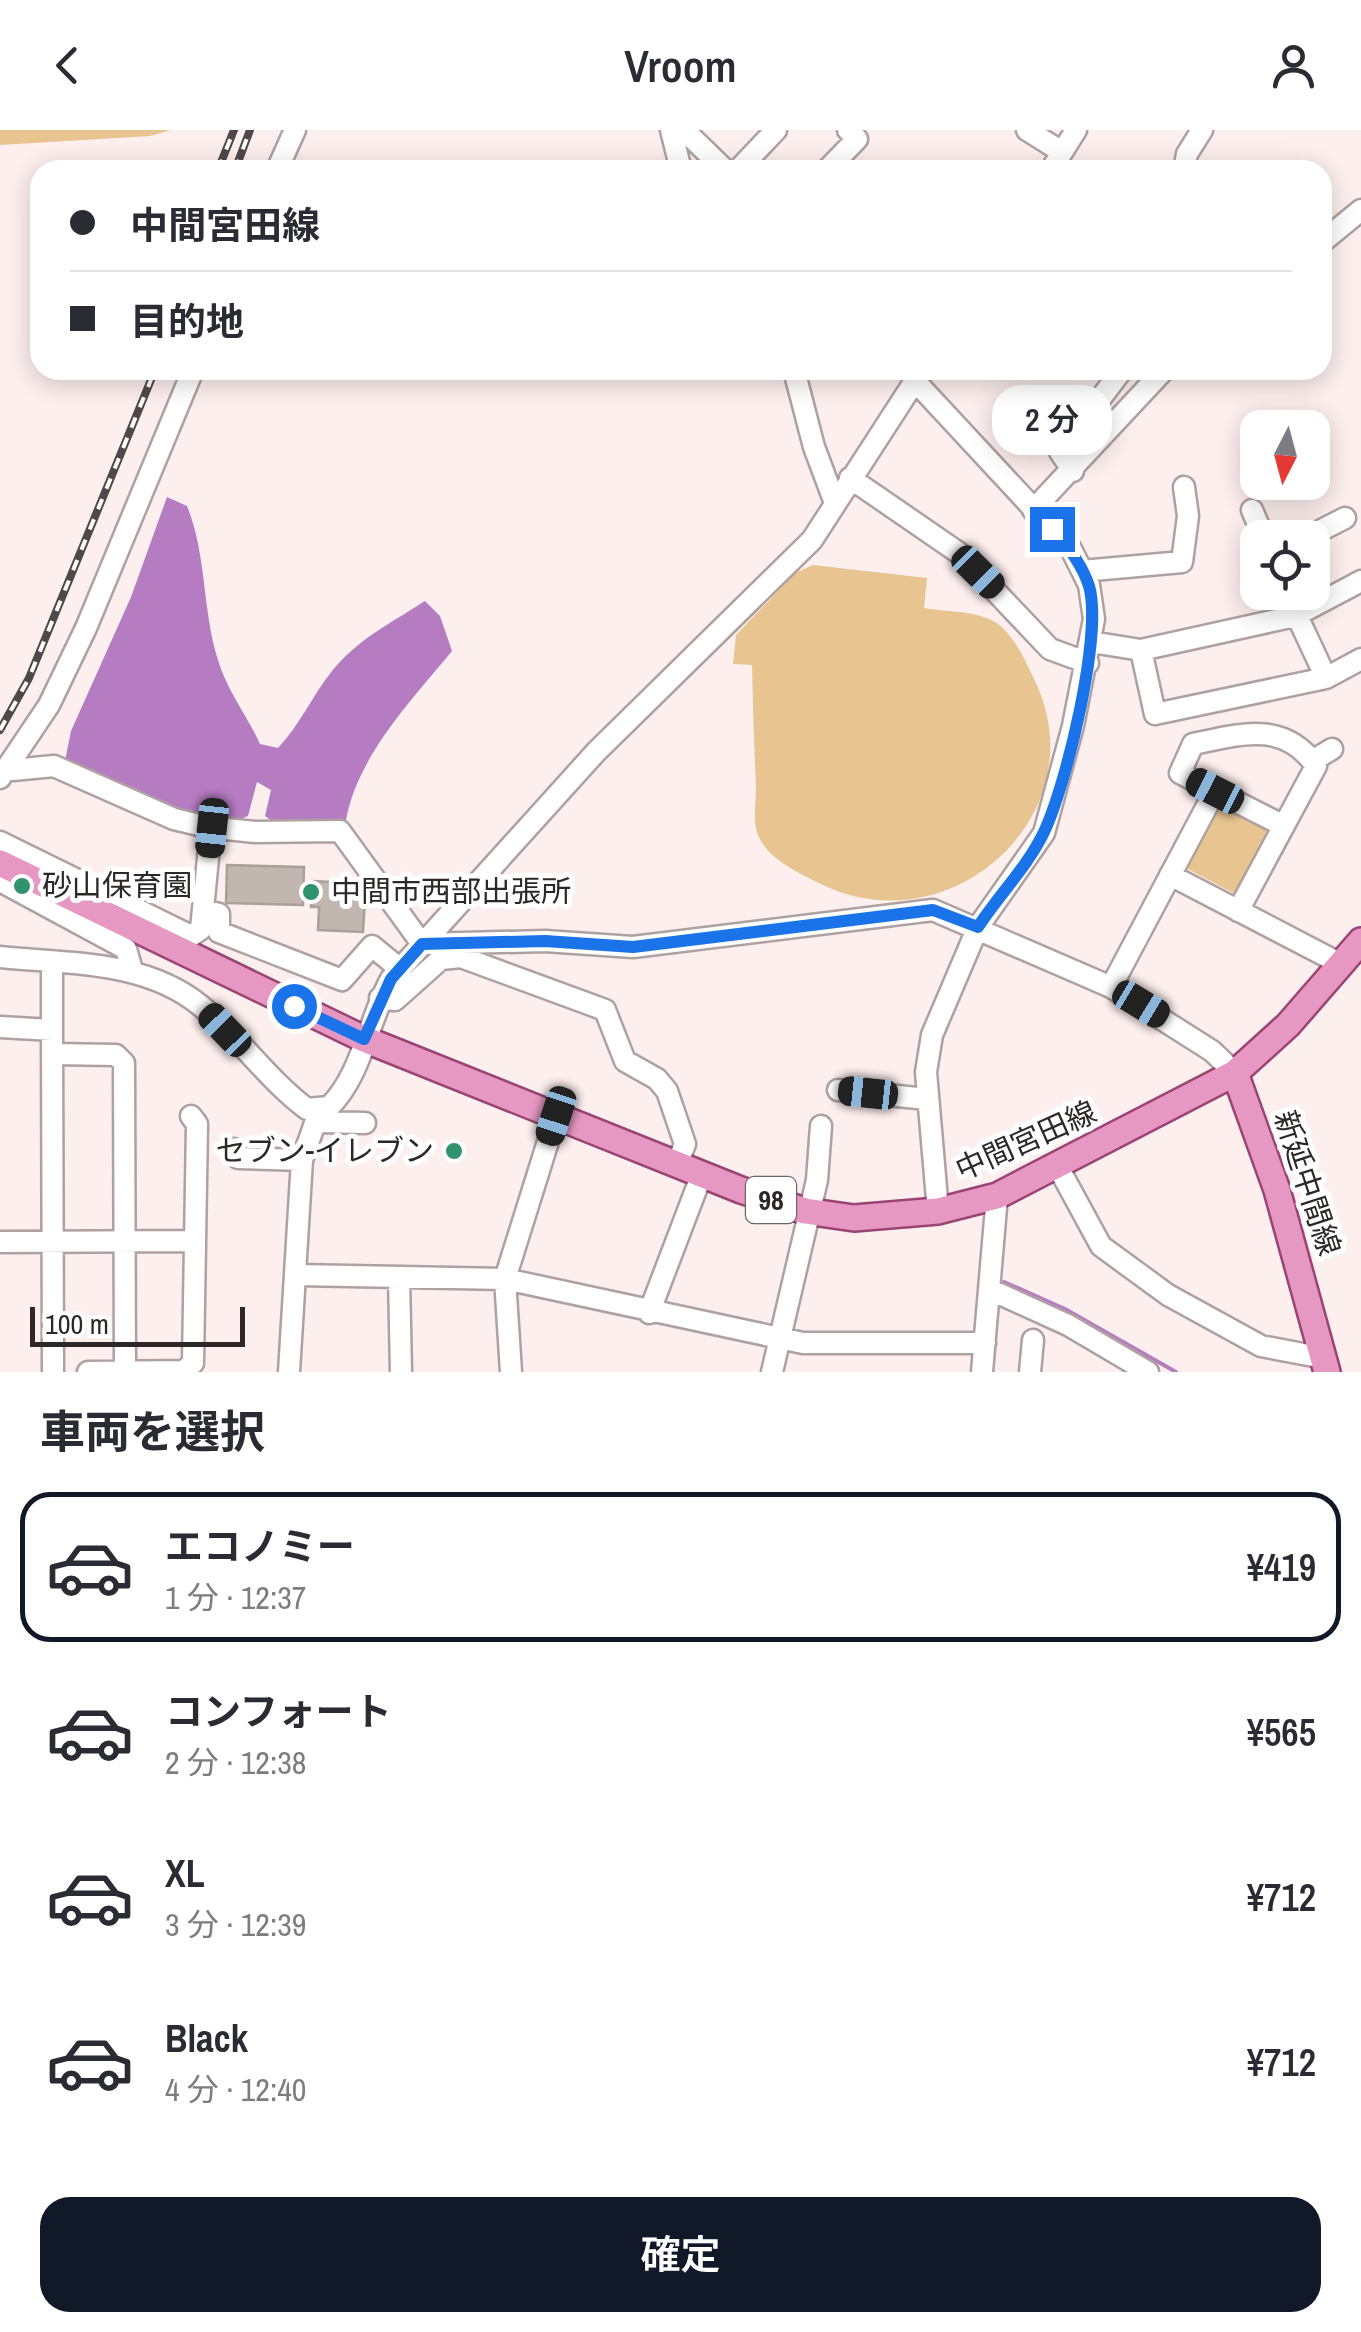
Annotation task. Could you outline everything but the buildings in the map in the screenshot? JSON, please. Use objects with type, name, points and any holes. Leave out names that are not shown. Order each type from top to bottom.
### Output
[{"type":"main road","name":"中間宮田線","points":[[0,863],[364,1039],[702,1174],[810,1212],[854,1218],[938,1211],[997,1196],[1235,1073],[1288,1024],[1361,940]]},
{"type":"main road","name":"新延中間線","points":[[1235,1073],[1277,1190],[1326,1365]]},
{"type":"street","points":[[282,160],[295,130]]},
{"type":"street","points":[[671,130],[678,160]]},
{"type":"street","points":[[684,130],[715,160]]},
{"type":"street","points":[[751,160],[774,130]]},
{"type":"street","points":[[836,160],[856,139],[848,130]]},
{"type":"street","points":[[1027,130],[1055,160]]},
{"type":"street","points":[[1057,160],[1076,130]]},
{"type":"street","points":[[1185,160],[1202,130]]},
{"type":"street","points":[[1332,234],[1361,210]]},
{"type":"street","points":[[4,772],[49,705],[189,380]]},
{"type":"street","points":[[797,380],[814,448],[835,503]]},
{"type":"street","points":[[288,1372],[302,1160],[320,1116],[338,1099],[380,998],[400,969],[596,752],[812,540],[915,380],[1071,549],[1082,571],[1094,619],[1090,653],[1044,832],[978,927],[932,1035],[927,1100],[938,1211]]},
{"type":"street","points":[[1073,471],[1060,452],[1114,380]]},
{"type":"street","points":[[1033,510],[1155,380]]},
{"type":"street","points":[[850,478],[959,552],[1050,649],[1090,653],[1141,650],[1295,616],[1361,581]]},
{"type":"street","points":[[1082,571],[1182,562],[1188,516],[1184,487]]},
{"type":"street","points":[[1252,510],[1256,520]]},
{"type":"street","points":[[1330,526],[1346,518]]},
{"type":"street","points":[[1293,610],[1326,678]]},
{"type":"street","points":[[1141,650],[1155,714],[1326,678],[1361,660]]},
{"type":"street","points":[[1238,911],[1284,826],[1316,766],[1285,738],[1266,732],[1194,744],[1180,773],[1284,826]]},
{"type":"street","points":[[1312,760],[1332,749]]},
{"type":"street","points":[[4,772],[54,766],[174,819],[212,828],[340,830],[422,944]]},
{"type":"street","points":[[1111,987],[1215,791]]},
{"type":"street","points":[[0,842],[178,933],[191,936],[201,929],[212,828]]},
{"type":"street","points":[[1170,876],[1340,964]]},
{"type":"street","points":[[0,881],[126,949],[132,970]]},
{"type":"street","points":[[202,910],[218,914],[219,932],[342,980],[372,946],[400,969]]},
{"type":"street","points":[[422,944],[545,941],[633,947],[933,910],[1111,987],[1185,1032],[1235,1073]]},
{"type":"street","points":[[0,957],[132,970],[163,982],[202,1006],[307,1109],[320,1116],[365,1123]]},
{"type":"street","points":[[380,998],[395,1000],[441,958],[461,957],[605,1010],[625,1061],[657,1079],[667,1092],[684,1144],[677,1164]]},
{"type":"street","points":[[52,963],[53,1372]]},
{"type":"street","points":[[0,1027],[52,1030]]},
{"type":"street","points":[[52,1054],[116,1055],[124,1063],[125,1372]]},
{"type":"street","points":[[838,1090],[927,1100]]},
{"type":"street","points":[[88,1372],[184,1371],[193,1363],[198,1124],[191,1116]]},
{"type":"street","points":[[511,1372],[505,1279],[556,1116]]},
{"type":"street","points":[[772,1372],[810,1212],[822,1126]]},
{"type":"street","points":[[234,1149],[238,1158],[302,1160]]},
{"type":"street","points":[[1058,1167],[1101,1246],[1168,1295],[1261,1346],[1326,1365]]},
{"type":"street","points":[[649,1312],[702,1174]]},
{"type":"street","points":[[982,1372],[992,1290],[997,1196]]},
{"type":"street","points":[[0,1242],[195,1241]]},
{"type":"street","points":[[297,1275],[505,1279],[779,1340],[985,1343]]},
{"type":"street","points":[[400,1277],[401,1372]]},
{"type":"street","points":[[992,1290],[1068,1325],[1148,1372]]},
{"type":"street","points":[[1030,1372],[1032,1340]]},
{"type":"shaded area","points":[[0,130],[171,130],[150,136],[0,145]]},
{"type":"shaded area","points":[[167,497],[187,506],[198,544],[218,660],[260,744],[278,748],[332,671],[376,632],[425,601],[440,616],[452,651],[374,751],[352,796],[346,820],[272,821],[265,816],[271,790],[257,782],[248,816],[238,820],[200,814],[193,817],[65,761],[71,731],[131,597]]},
{"type":"shaded area","points":[[813,565],[927,578],[924,608],[972,614],[998,624],[1015,643],[1035,681],[1049,731],[1047,778],[1029,821],[1000,857],[962,883],[917,898],[870,899],[803,875],[775,857],[761,841],[755,821],[752,665],[733,664],[736,635],[795,573]]},
{"type":"shaded area","points":[[1219,800],[1274,829],[1239,896],[1184,867]]},
{"type":"waterway","points":[[1004,1282],[1065,1309],[1176,1372]]},
{"type":"railway","points":[[222,160],[234,130]]},
{"type":"railway","points":[[239,160],[250,130]]},
{"type":"railway","points":[[0,730],[29,678],[151,380]]},
{"type":"place","name":"砂山保育園","points":[[22,886]]},
{"type":"place","name":"中間市西部出張所","points":[[311,892]]},
{"type":"place","name":"セブン-イレブン","points":[[454,1151]]},
{"type":"route","points":[[294,1006],[364,1039],[374,1008],[391,979],[422,944],[545,941],[633,947],[933,910],[978,927],[1044,832],[1088,663],[1094,619],[1088,585],[1071,549],[1052,529]]}]
